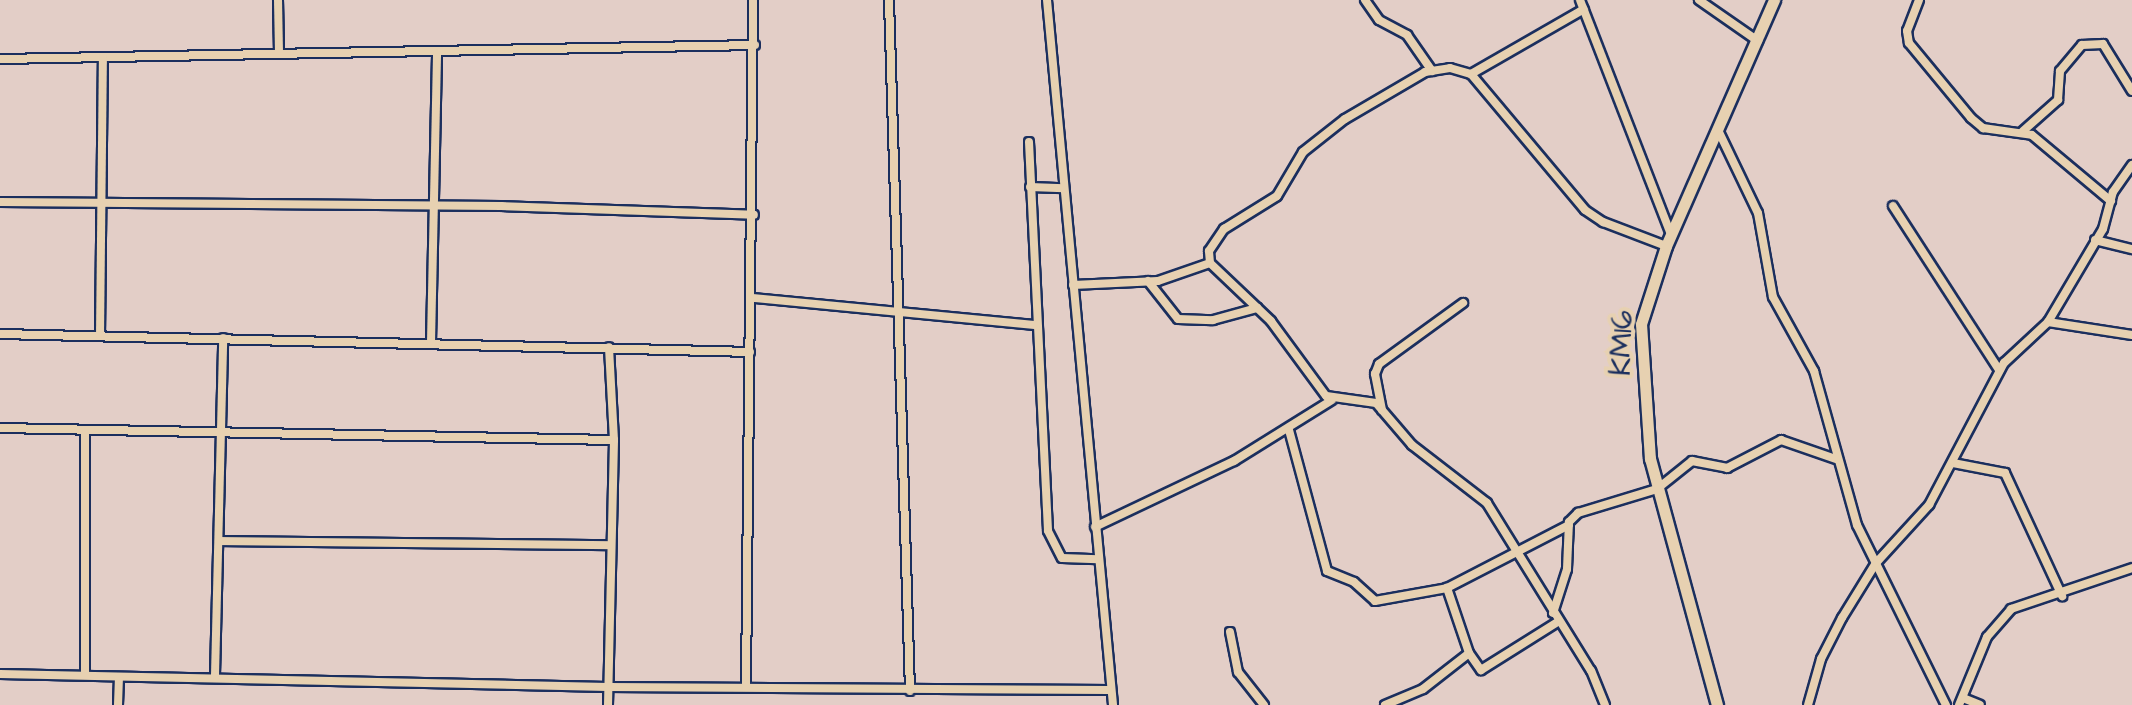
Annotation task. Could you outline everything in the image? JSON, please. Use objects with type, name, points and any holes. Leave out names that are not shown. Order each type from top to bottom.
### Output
[{"type":"street","points":[[278,0],[279,54]]},
{"type":"street","points":[[746,686],[750,352],[754,298],[753,0]]},
{"type":"street","points":[[889,0],[910,691]]},
{"type":"street","points":[[1047,0],[1113,705]]},
{"type":"street","points":[[1365,0],[1379,20],[1407,35],[1432,71]]},
{"type":"street","points":[[1699,0],[1758,41]]},
{"type":"street","name":"KM16","points":[[1717,705],[1650,459],[1641,324],[1669,241],[1774,0]]},
{"type":"street","points":[[1919,0],[1907,36],[1926,67],[1978,125],[2023,131],[2111,201]]},
{"type":"street","points":[[1332,400],[1257,308],[1210,263],[1209,251],[1216,237],[1277,196],[1303,152],[1359,110],[1432,71],[1471,74],[1582,5],[1669,241]]},
{"type":"street","points":[[2023,131],[2058,100],[2060,71],[2082,45],[2103,44],[2132,91]]},
{"type":"street","points":[[0,59],[755,45]]},
{"type":"street","points":[[431,342],[437,53]]},
{"type":"street","points":[[100,336],[103,58]]},
{"type":"street","points":[[1471,74],[1585,210],[1603,222],[1669,241]]},
{"type":"street","points":[[1718,130],[1758,213],[1771,292],[1814,371],[1836,459],[1876,563],[1946,705]]},
{"type":"street","points":[[1029,142],[1048,531],[1062,558],[1098,559]]},
{"type":"street","points":[[1808,705],[1821,659],[1876,563],[1929,505],[1999,370],[2048,322],[2111,212],[2111,201],[2132,165]]},
{"type":"street","points":[[1030,187],[1064,188]]},
{"type":"street","points":[[0,202],[433,205],[754,215]]},
{"type":"street","points":[[1893,206],[1999,370]]},
{"type":"street","points":[[2095,240],[2132,249]]},
{"type":"street","points":[[1073,285],[1148,281],[1210,263]]},
{"type":"street","points":[[1148,281],[1178,319],[1213,320],[1257,308]]},
{"type":"street","points":[[754,298],[1036,325]]},
{"type":"street","points":[[1383,411],[1375,374],[1379,364],[1463,303]]},
{"type":"street","points":[[2048,322],[2132,335]]},
{"type":"street","points":[[0,334],[750,352]]},
{"type":"street","points":[[215,675],[223,338]]},
{"type":"street","points":[[608,705],[614,440],[609,347]]},
{"type":"street","points":[[1095,527],[1289,430],[1332,400],[1364,398],[1383,411],[1412,445],[1487,503],[1519,551],[1605,705]]},
{"type":"street","points":[[0,428],[614,440]]},
{"type":"street","points":[[85,430],[85,675]]},
{"type":"street","points":[[1289,430],[1327,571],[1354,582],[1375,601],[1447,588],[1569,525],[1578,513],[1657,489],[1692,461],[1727,468],[1781,440],[1836,459]]},
{"type":"street","points":[[1953,463],[2005,473],[2062,596]]},
{"type":"street","points":[[1447,588],[1469,653],[1481,670],[1556,617],[1567,569],[1569,525]]},
{"type":"street","points":[[220,541],[611,545]]},
{"type":"street","points":[[1980,705],[1961,702],[1995,624],[2026,602],[2062,596],[2132,568]]},
{"type":"street","points":[[1230,632],[1238,672],[1264,705]]},
{"type":"street","points":[[1385,705],[1423,689],[1469,653]]},
{"type":"street","points":[[0,674],[119,677],[215,675],[608,687],[1110,690]]},
{"type":"street","points":[[118,705],[119,677]]}]
